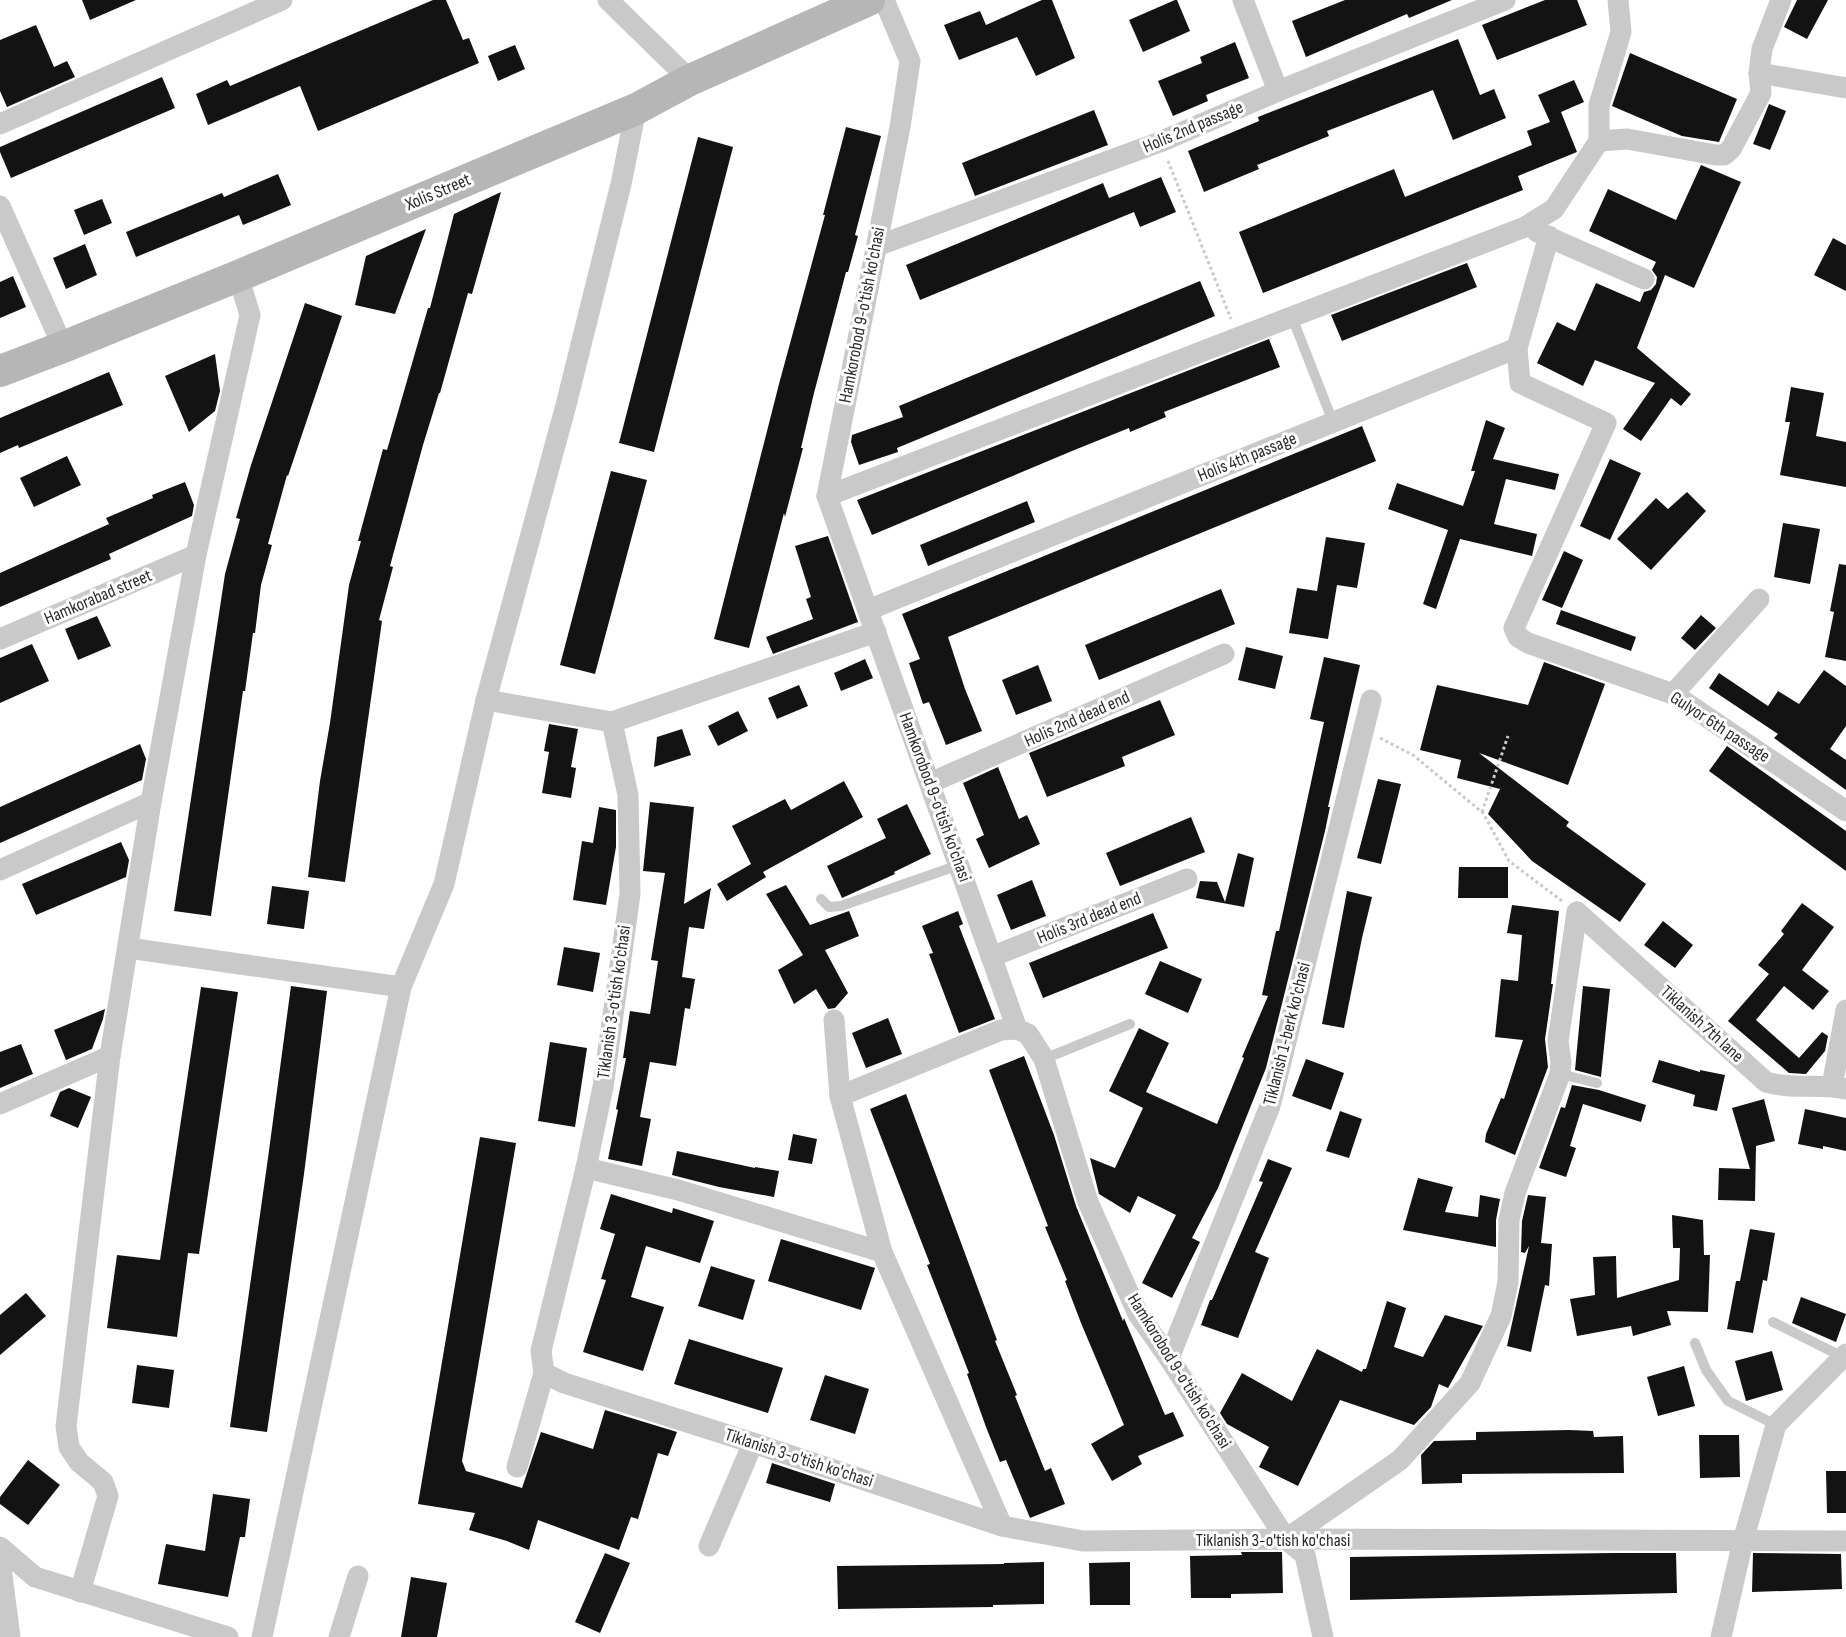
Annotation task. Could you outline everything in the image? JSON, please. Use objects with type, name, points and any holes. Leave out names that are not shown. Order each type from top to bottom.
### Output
[{"type":"street","points":[[0,124],[282,0]]},
{"type":"street","points":[[608,0],[690,80]]},
{"type":"street","name":"Hamkorobod 9-o'tish ko'chasi","points":[[884,0],[910,61],[900,127],[827,496],[1017,1029],[1028,1034],[1044,1059],[1088,1202],[1138,1314],[1286,1539],[1305,1555],[1323,1637]]},
{"type":"street","points":[[1243,0],[1278,91]]},
{"type":"street","name":"Holis 2nd passage","points":[[877,246],[1160,142],[1278,91],[1505,0]]},
{"type":"street","points":[[827,496],[1525,227],[1554,209],[1599,141],[1599,105],[1621,32],[1618,0]]},
{"type":"street","points":[[1599,141],[1627,139],[1716,155],[1724,154],[1731,149],[1761,93],[1759,73],[1762,49],[1781,0]]},
{"type":"street","name":"Xolis Street","points":[[0,371],[238,276],[636,109],[690,80],[852,4]]},
{"type":"street","points":[[1759,73],[1846,88]]},
{"type":"street","points":[[262,1637],[401,987],[444,884],[486,700],[566,405],[621,184],[636,109]]},
{"type":"street","points":[[0,206],[63,347]]},
{"type":"street","points":[[1525,227],[1644,279]]},
{"type":"street","points":[[1517,348],[1549,236]]},
{"type":"street","points":[[80,1592],[108,1496],[103,1482],[79,1462],[69,1447],[66,1426],[110,1056],[151,802],[196,555],[250,315],[238,276]]},
{"type":"street","name":"Holis 4th passage","points":[[868,609],[1517,348]]},
{"type":"street","name":"Gulyor 6th passage","points":[[1517,348],[1520,383],[1606,423],[1514,628],[1518,637],[1528,643],[1673,694],[1846,811]]},
{"type":"street","name":"Hamkorabad street","points":[[0,639],[196,555]]},
{"type":"street","points":[[1673,694],[1759,599]]},
{"type":"street","points":[[486,700],[612,722],[876,633]]},
{"type":"street","name":"Holis 2nd dead end","points":[[930,783],[1224,654]]},
{"type":"street","name":"Tiklanish 1-berk ko'chasi","points":[[1169,1358],[1270,1106],[1371,700]]},
{"type":"street","name":"Tiklanish 3-o'tish ko'chasi","points":[[612,722],[628,795],[630,894],[603,1087],[586,1168],[541,1352],[544,1373],[564,1383],[1002,1526],[1083,1540],[1846,1541]]},
{"type":"street","points":[[0,870],[151,802]]},
{"type":"street","name":"Holis 3rd dead end","points":[[992,957],[1187,879]]},
{"type":"street","points":[[1286,1539],[1400,1460],[1470,1383],[1502,1316],[1508,1282],[1509,1220],[1515,1194],[1560,1074],[1558,1041],[1577,912]]},
{"type":"street","name":"Tiklanish 7th lane","points":[[1577,912],[1766,1082],[1778,1085],[1839,1088]]},
{"type":"street","points":[[128,948],[401,987]]},
{"type":"street","points":[[1839,1088],[1846,1010]]},
{"type":"street","points":[[834,1020],[840,1096],[882,1252],[1002,1526]]},
{"type":"street","points":[[840,1096],[1001,1030],[1017,1029]]},
{"type":"street","points":[[0,1104],[110,1056]]},
{"type":"street","points":[[586,1168],[678,1190],[882,1252]]},
{"type":"street","points":[[1721,1637],[1743,1541],[1776,1425],[1845,1356]]},
{"type":"street","points":[[517,1467],[544,1373]]},
{"type":"street","points":[[709,1546],[753,1443]]},
{"type":"street","points":[[0,1546],[35,1577],[228,1637]]},
{"type":"street","points":[[0,1560],[10,1637]]},
{"type":"street","points":[[339,1637],[358,1576]]},
{"type":"lane","points":[[1292,317],[1334,422]]},
{"type":"lane","points":[[821,899],[829,907],[841,906],[959,865]]},
{"type":"lane","points":[[1044,1059],[1130,1024]]},
{"type":"lane","points":[[1560,1074],[1597,1083]]},
{"type":"lane","points":[[1773,1322],[1845,1356]]},
{"type":"lane","points":[[1695,1343],[1706,1370],[1728,1401],[1776,1425]]},
{"type":"path","points":[[1160,142],[1239,337]]},
{"type":"path","points":[[1364,731],[1413,755],[1482,812],[1509,861],[1577,912]]},
{"type":"path","points":[[1482,812],[1508,736]]},
{"type":"building","points":[[82,0],[136,0],[90,20]]},
{"type":"building","points":[[433,0],[446,0],[463,40],[469,38],[479,63],[318,131],[300,86],[208,125],[196,94],[227,80],[230,86]]},
{"type":"building","points":[[1042,0],[1052,0],[1075,58],[1036,76],[1017,37],[959,60],[944,25],[980,11],[986,25]]},
{"type":"building","points":[[1177,0],[1190,31],[1143,52],[1129,20]]},
{"type":"building","points":[[1345,0],[1452,0],[1409,18],[1407,14],[1306,57],[1292,21]]},
{"type":"building","points":[[1545,0],[1577,0],[1587,25],[1497,60],[1482,25]]},
{"type":"building","points":[[1797,0],[1828,0],[1807,39],[1784,27]]},
{"type":"building","points":[[36,25],[54,67],[67,61],[75,77],[7,107],[0,91],[0,40]]},
{"type":"building","points":[[1458,39],[1480,95],[1494,89],[1506,118],[1453,140],[1433,90],[1327,131],[1329,136],[1257,165],[1259,169],[1204,192],[1188,151],[1259,121],[1258,117]]},
{"type":"building","points":[[1235,42],[1249,78],[1206,95],[1208,101],[1173,116],[1158,81],[1202,63],[1200,57]]},
{"type":"building","points":[[515,45],[525,69],[498,81],[488,56]]},
{"type":"building","points":[[1630,53],[1737,99],[1719,142],[1682,136],[1612,106]]},
{"type":"building","points":[[162,77],[175,108],[11,178],[0,147]]},
{"type":"building","points":[[1574,80],[1584,102],[1561,112],[1577,152],[1518,176],[1523,190],[1263,293],[1239,232],[1394,169],[1405,197],[1532,145],[1527,131],[1550,122],[1538,95]]},
{"type":"building","points":[[1769,104],[1786,111],[1770,150],[1753,144]]},
{"type":"building","points":[[1094,110],[1108,145],[975,196],[962,163]]},
{"type":"building","points":[[846,127],[881,136],[855,235],[858,236],[848,272],[846,272],[814,393],[801,448],[803,448],[749,648],[714,639]]},
{"type":"building","points":[[698,137],[733,147],[654,452],[619,443]]},
{"type":"building","points":[[1701,165],[1741,182],[1694,288],[1665,275],[1637,348],[1691,394],[1681,406],[1671,398],[1641,441],[1623,429],[1655,383],[1595,360],[1583,386],[1537,363],[1557,322],[1575,331],[1596,283],[1640,302],[1644,292],[1651,290],[1656,284],[1657,277],[1652,270],[1656,262],[1589,231],[1608,189],[1676,220]]},
{"type":"building","points":[[278,174],[291,205],[243,225],[239,215],[136,257],[126,232],[222,193],[224,197]]},
{"type":"building","points":[[1161,177],[1176,212],[1140,227],[1134,212],[920,300],[906,265],[1103,183],[1109,198]]},
{"type":"building","points":[[501,192],[472,294],[468,293],[390,566],[393,567],[379,620],[382,621],[345,882],[308,877],[349,585],[361,541],[358,541],[383,449],[387,450],[428,308],[430,308],[454,214]]},
{"type":"building","points":[[102,199],[112,223],[84,235],[74,210]]},
{"type":"building","points":[[426,229],[395,314],[355,305],[366,256]]},
{"type":"building","points":[[1833,238],[1846,245],[1846,291],[1814,275]]},
{"type":"building","points":[[85,244],[97,275],[66,289],[53,258]]},
{"type":"building","points":[[1467,263],[1477,287],[1342,341],[1331,315]]},
{"type":"building","points":[[13,276],[26,307],[0,318],[0,282]]},
{"type":"building","points":[[1200,281],[1215,316],[897,448],[898,452],[859,465],[851,442],[852,435],[903,417],[899,406]]},
{"type":"building","points":[[305,303],[342,316],[287,475],[268,544],[272,545],[261,585],[255,633],[253,633],[245,691],[243,691],[211,916],[174,911],[225,574],[240,519],[236,518],[251,465]]},
{"type":"building","points":[[1269,339],[1280,367],[1164,412],[1166,417],[1130,432],[1129,428],[872,535],[857,500]]},
{"type":"building","points":[[215,354],[220,391],[215,411],[189,432],[165,376]]},
{"type":"building","points":[[109,372],[123,405],[19,448],[18,445],[0,453],[0,418]]},
{"type":"building","points":[[1791,387],[1824,393],[1816,436],[1846,442],[1846,487],[1780,475],[1790,422],[1785,422]]},
{"type":"building","points":[[1486,420],[1505,428],[1493,459],[1559,474],[1555,490],[1506,479],[1494,524],[1537,534],[1532,556],[1460,539],[1436,609],[1423,604],[1448,530],[1388,509],[1397,483],[1463,506],[1475,471],[1471,471]]},
{"type":"building","points":[[1362,426],[1376,461],[948,637],[982,731],[946,745],[929,702],[923,704],[909,663],[920,659],[902,614]]},
{"type":"building","points":[[67,456],[81,485],[34,507],[20,478]]},
{"type":"building","points":[[1610,459],[1641,473],[1610,540],[1580,526]]},
{"type":"building","points":[[611,471],[647,480],[595,674],[560,665]]},
{"type":"building","points":[[185,482],[194,505],[192,516],[109,554],[111,559],[0,607],[0,573],[109,524],[106,518],[153,498],[152,495]]},
{"type":"building","points":[[1687,492],[1706,511],[1651,570],[1617,539],[1656,498],[1668,509]]},
{"type":"building","points":[[1027,501],[1035,522],[928,566],[920,545]]},
{"type":"building","points":[[1783,523],[1820,529],[1810,584],[1774,577]]},
{"type":"building","points":[[828,536],[858,622],[773,654],[766,637],[813,619],[806,599],[811,597],[795,546]]},
{"type":"building","points":[[1326,537],[1365,543],[1357,588],[1337,585],[1328,639],[1289,633],[1297,588],[1317,591]]},
{"type":"building","points":[[1564,551],[1583,560],[1562,608],[1542,600]]},
{"type":"building","points":[[1839,564],[1846,565],[1846,661],[1825,657],[1834,612],[1830,611]]},
{"type":"building","points":[[1221,589],[1235,624],[1099,680],[1085,645]]},
{"type":"building","points":[[1561,610],[1636,637],[1631,651],[1556,624]]},
{"type":"building","points":[[1701,615],[1716,628],[1695,650],[1681,638]]},
{"type":"building","points":[[97,616],[111,646],[78,660],[65,629]]},
{"type":"building","points":[[32,644],[49,681],[0,703],[0,658]]},
{"type":"building","points":[[1246,647],[1283,656],[1275,689],[1238,680]]},
{"type":"building","points":[[1324,657],[1360,665],[1328,807],[1330,807],[1325,831],[1266,1068],[1218,1188],[1192,1238],[1200,1242],[1172,1298],[1142,1283],[1176,1215],[1138,1196],[1130,1213],[1099,1194],[1090,1158],[1115,1168],[1143,1108],[1109,1091],[1139,1028],[1169,1043],[1146,1092],[1217,1124],[1268,996],[1262,995],[1276,931],[1279,931],[1324,722],[1310,719]]},
{"type":"building","points":[[865,659],[873,678],[841,691],[834,673]]},
{"type":"building","points":[[1544,662],[1605,684],[1568,785],[1479,753],[1569,822],[1566,826],[1646,884],[1620,922],[1532,861],[1488,814],[1500,789],[1457,778],[1461,760],[1420,750],[1437,685],[1528,705]]},
{"type":"building","points":[[1038,665],[1052,701],[1016,715],[1002,680]]},
{"type":"building","points":[[1824,670],[1846,686],[1846,726],[1830,749],[1846,760],[1846,790],[1774,738],[1778,734],[1709,688],[1719,673],[1768,706],[1778,691],[1799,704]]},
{"type":"building","points":[[799,685],[808,706],[777,719],[768,698]]},
{"type":"building","points":[[1160,700],[1175,735],[1122,757],[1125,766],[1047,797],[1029,753]]},
{"type":"building","points":[[738,711],[748,731],[718,746],[708,726]]},
{"type":"building","points":[[549,724],[578,729],[571,767],[576,768],[571,798],[542,793],[549,752],[544,751]]},
{"type":"building","points":[[682,729],[691,755],[654,767],[657,737]]},
{"type":"building","points":[[140,744],[146,759],[142,780],[0,843],[0,807]]},
{"type":"building","points":[[1727,746],[1846,831],[1846,871],[1709,771]]},
{"type":"building","points":[[998,767],[1019,819],[1027,815],[1040,844],[989,868],[976,839],[984,835],[963,783]]},
{"type":"building","points":[[1378,779],[1401,784],[1381,864],[1357,858]]},
{"type":"building","points":[[844,781],[863,817],[763,872],[766,877],[727,901],[717,884],[751,864],[732,826],[785,799],[791,810]]},
{"type":"building","points":[[650,802],[694,807],[684,904],[711,888],[704,929],[689,927],[682,977],[695,979],[690,1009],[685,1008],[676,1066],[650,1062],[640,1117],[651,1119],[642,1166],[608,1159],[626,1058],[623,1058],[630,1011],[650,1014],[658,961],[651,960],[665,873],[643,871]]},
{"type":"building","points":[[907,804],[931,854],[894,872],[895,874],[842,898],[827,866],[886,838],[877,819]]},
{"type":"building","points":[[599,807],[616,810],[616,847],[606,905],[573,900],[582,841],[593,843]]},
{"type":"building","points":[[1191,817],[1205,852],[1120,886],[1106,853]]},
{"type":"building","points":[[121,842],[129,860],[126,877],[36,915],[22,884]]},
{"type":"building","points":[[1238,853],[1254,858],[1244,907],[1196,898],[1200,881],[1217,882],[1225,902]]},
{"type":"building","points":[[1459,867],[1508,867],[1508,898],[1458,898]]},
{"type":"building","points":[[1032,880],[1046,916],[1011,930],[997,895]]},
{"type":"building","points":[[786,885],[810,925],[849,911],[859,936],[825,950],[848,993],[835,1008],[828,1009],[816,989],[794,1004],[778,970],[803,955],[766,894]]},
{"type":"building","points":[[272,886],[309,891],[304,929],[267,924]]},
{"type":"building","points":[[1347,891],[1372,897],[1344,1028],[1322,1024]]},
{"type":"building","points":[[1802,903],[1834,927],[1802,970],[1829,991],[1813,1010],[1784,986],[1756,1020],[1799,1058],[1822,1032],[1828,1036],[1825,1051],[1806,1074],[1789,1073],[1728,1021],[1769,974],[1758,965],[1784,934],[1781,931]]},
{"type":"building","points":[[1512,905],[1559,911],[1551,984],[1553,984],[1545,1039],[1548,1067],[1515,1155],[1485,1142],[1501,1098],[1504,1099],[1523,1040],[1495,1037],[1501,979],[1518,981],[1522,935],[1507,933]]},
{"type":"building","points":[[958,911],[963,924],[959,926],[995,1019],[959,1033],[929,954],[933,953],[922,926]]},
{"type":"building","points":[[1153,913],[1168,948],[1043,998],[1029,963]]},
{"type":"building","points":[[1663,921],[1693,945],[1675,968],[1644,945]]},
{"type":"building","points":[[564,947],[600,953],[593,992],[557,985]]},
{"type":"building","points":[[1160,961],[1202,979],[1188,1013],[1145,994]]},
{"type":"building","points":[[291,986],[327,991],[304,1174],[267,1432],[230,1427]]},
{"type":"building","points":[[1583,986],[1610,989],[1601,1077],[1575,1070]]},
{"type":"building","points":[[201,987],[238,992],[199,1254],[188,1253],[177,1337],[107,1328],[117,1255],[160,1260]]},
{"type":"building","points":[[105,1009],[92,1049],[66,1060],[54,1030]]},
{"type":"building","points":[[888,1018],[902,1054],[866,1068],[852,1033]]},
{"type":"building","points":[[550,1042],[587,1048],[575,1127],[538,1121]]},
{"type":"building","points":[[21,1044],[33,1074],[0,1088],[0,1052]]},
{"type":"building","points":[[1024,1056],[1054,1135],[1076,1206],[1123,1321],[1124,1318],[1165,1415],[1173,1412],[1184,1436],[1138,1456],[1142,1464],[1112,1481],[1091,1444],[1124,1425],[1065,1281],[1067,1280],[1045,1227],[1048,1226],[989,1070]]},
{"type":"building","points":[[1306,1059],[1344,1073],[1331,1110],[1292,1096]]},
{"type":"building","points":[[1659,1060],[1700,1072],[1700,1070],[1725,1075],[1717,1111],[1693,1106],[1695,1095],[1652,1082]]},
{"type":"building","points":[[1572,1085],[1599,1090],[1646,1105],[1641,1122],[1583,1104],[1570,1146],[1576,1148],[1566,1177],[1539,1168],[1561,1107],[1565,1108]]},
{"type":"building","points":[[69,1088],[91,1097],[78,1128],[50,1116],[60,1092]]},
{"type":"building","points":[[906,1094],[997,1340],[995,1341],[1017,1395],[1015,1396],[1045,1471],[1051,1468],[1065,1504],[1030,1518],[1006,1460],[1000,1462],[986,1427],[967,1374],[969,1373],[927,1265],[930,1264],[870,1109]]},
{"type":"building","points":[[1764,1099],[1775,1141],[1756,1146],[1755,1201],[1718,1200],[1719,1168],[1750,1169],[1732,1108]]},
{"type":"building","points":[[1805,1109],[1846,1118],[1846,1151],[1798,1144]]},
{"type":"building","points":[[1340,1111],[1362,1119],[1349,1158],[1326,1151]]},
{"type":"building","points":[[793,1134],[817,1139],[812,1164],[788,1160]]},
{"type":"building","points":[[480,1137],[516,1143],[462,1461],[466,1471],[522,1488],[541,1432],[593,1449],[605,1410],[677,1432],[668,1456],[658,1453],[638,1519],[631,1517],[619,1550],[538,1520],[529,1550],[469,1530],[475,1513],[418,1504]]},
{"type":"building","points":[[677,1151],[779,1171],[774,1197],[719,1187],[672,1175]]},
{"type":"building","points":[[1268,1159],[1292,1168],[1255,1252],[1269,1258],[1238,1338],[1201,1325],[1263,1182],[1259,1181]]},
{"type":"building","points":[[1418,1178],[1453,1187],[1445,1212],[1478,1217],[1480,1195],[1500,1199],[1496,1220],[1496,1247],[1403,1230]]},
{"type":"building","points":[[611,1194],[672,1213],[673,1208],[714,1221],[700,1263],[646,1246],[631,1297],[664,1307],[643,1371],[583,1352],[606,1280],[601,1279],[615,1234],[600,1229]]},
{"type":"building","points":[[1528,1195],[1546,1197],[1541,1243],[1552,1244],[1549,1286],[1545,1285],[1531,1352],[1507,1346],[1529,1246],[1525,1253],[1521,1252],[1522,1221]]},
{"type":"building","points":[[1672,1215],[1703,1220],[1704,1255],[1710,1255],[1708,1312],[1667,1311],[1671,1325],[1633,1336],[1631,1326],[1577,1336],[1570,1299],[1595,1295],[1593,1257],[1616,1256],[1617,1298],[1679,1280],[1680,1248],[1673,1248]]},
{"type":"building","points":[[1750,1229],[1775,1233],[1767,1281],[1763,1280],[1753,1333],[1727,1329],[1736,1281],[1740,1281]]},
{"type":"building","points":[[781,1239],[875,1268],[861,1310],[768,1281]]},
{"type":"building","points":[[711,1266],[755,1280],[743,1320],[698,1306]]},
{"type":"building","points":[[26,1293],[46,1316],[0,1355],[0,1315]]},
{"type":"building","points":[[1801,1297],[1846,1314],[1836,1342],[1792,1323]]},
{"type":"building","points":[[1387,1301],[1406,1308],[1394,1347],[1423,1357],[1445,1315],[1483,1326],[1448,1388],[1439,1384],[1431,1407],[1414,1425],[1340,1400],[1298,1486],[1259,1467],[1269,1447],[1227,1424],[1220,1413],[1242,1373],[1292,1401],[1317,1349],[1362,1372],[1366,1369]]},
{"type":"building","points":[[689,1339],[783,1368],[768,1413],[674,1384]]},
{"type":"building","points":[[1772,1351],[1783,1390],[1746,1401],[1735,1361]]},
{"type":"building","points":[[137,1365],[174,1370],[169,1408],[132,1403]]},
{"type":"building","points":[[1684,1366],[1695,1406],[1658,1416],[1647,1377]]},
{"type":"building","points":[[825,1375],[869,1389],[855,1434],[810,1420]]},
{"type":"building","points":[[1593,1431],[1594,1437],[1623,1436],[1624,1473],[1462,1474],[1462,1483],[1422,1484],[1421,1455],[1434,1441],[1476,1440],[1476,1432]]},
{"type":"building","points":[[1699,1435],[1739,1435],[1740,1477],[1700,1478]]},
{"type":"building","points":[[28,1460],[60,1485],[28,1525],[0,1504],[0,1497]]},
{"type":"building","points":[[772,1463],[835,1484],[830,1502],[766,1483]]},
{"type":"building","points":[[1826,1471],[1846,1471],[1846,1513],[1827,1513]]},
{"type":"building","points":[[213,1494],[250,1499],[245,1537],[240,1537],[228,1597],[158,1584],[166,1544],[205,1551]]},
{"type":"building","points":[[1241,1552],[1282,1552],[1283,1593],[1231,1594],[1231,1598],[1191,1598],[1190,1556],[1242,1555]]},
{"type":"building","points":[[605,1553],[630,1563],[600,1633],[575,1622]]},
{"type":"building","points":[[1676,1553],[1677,1593],[1350,1600],[1350,1557]]},
{"type":"building","points":[[1753,1553],[1841,1554],[1842,1589],[1752,1592]]},
{"type":"building","points":[[1044,1562],[1044,1604],[838,1609],[837,1566]]},
{"type":"building","points":[[1130,1562],[1130,1605],[1090,1605],[1089,1563]]},
{"type":"building","points":[[411,1577],[447,1583],[437,1637],[401,1637]]}]
